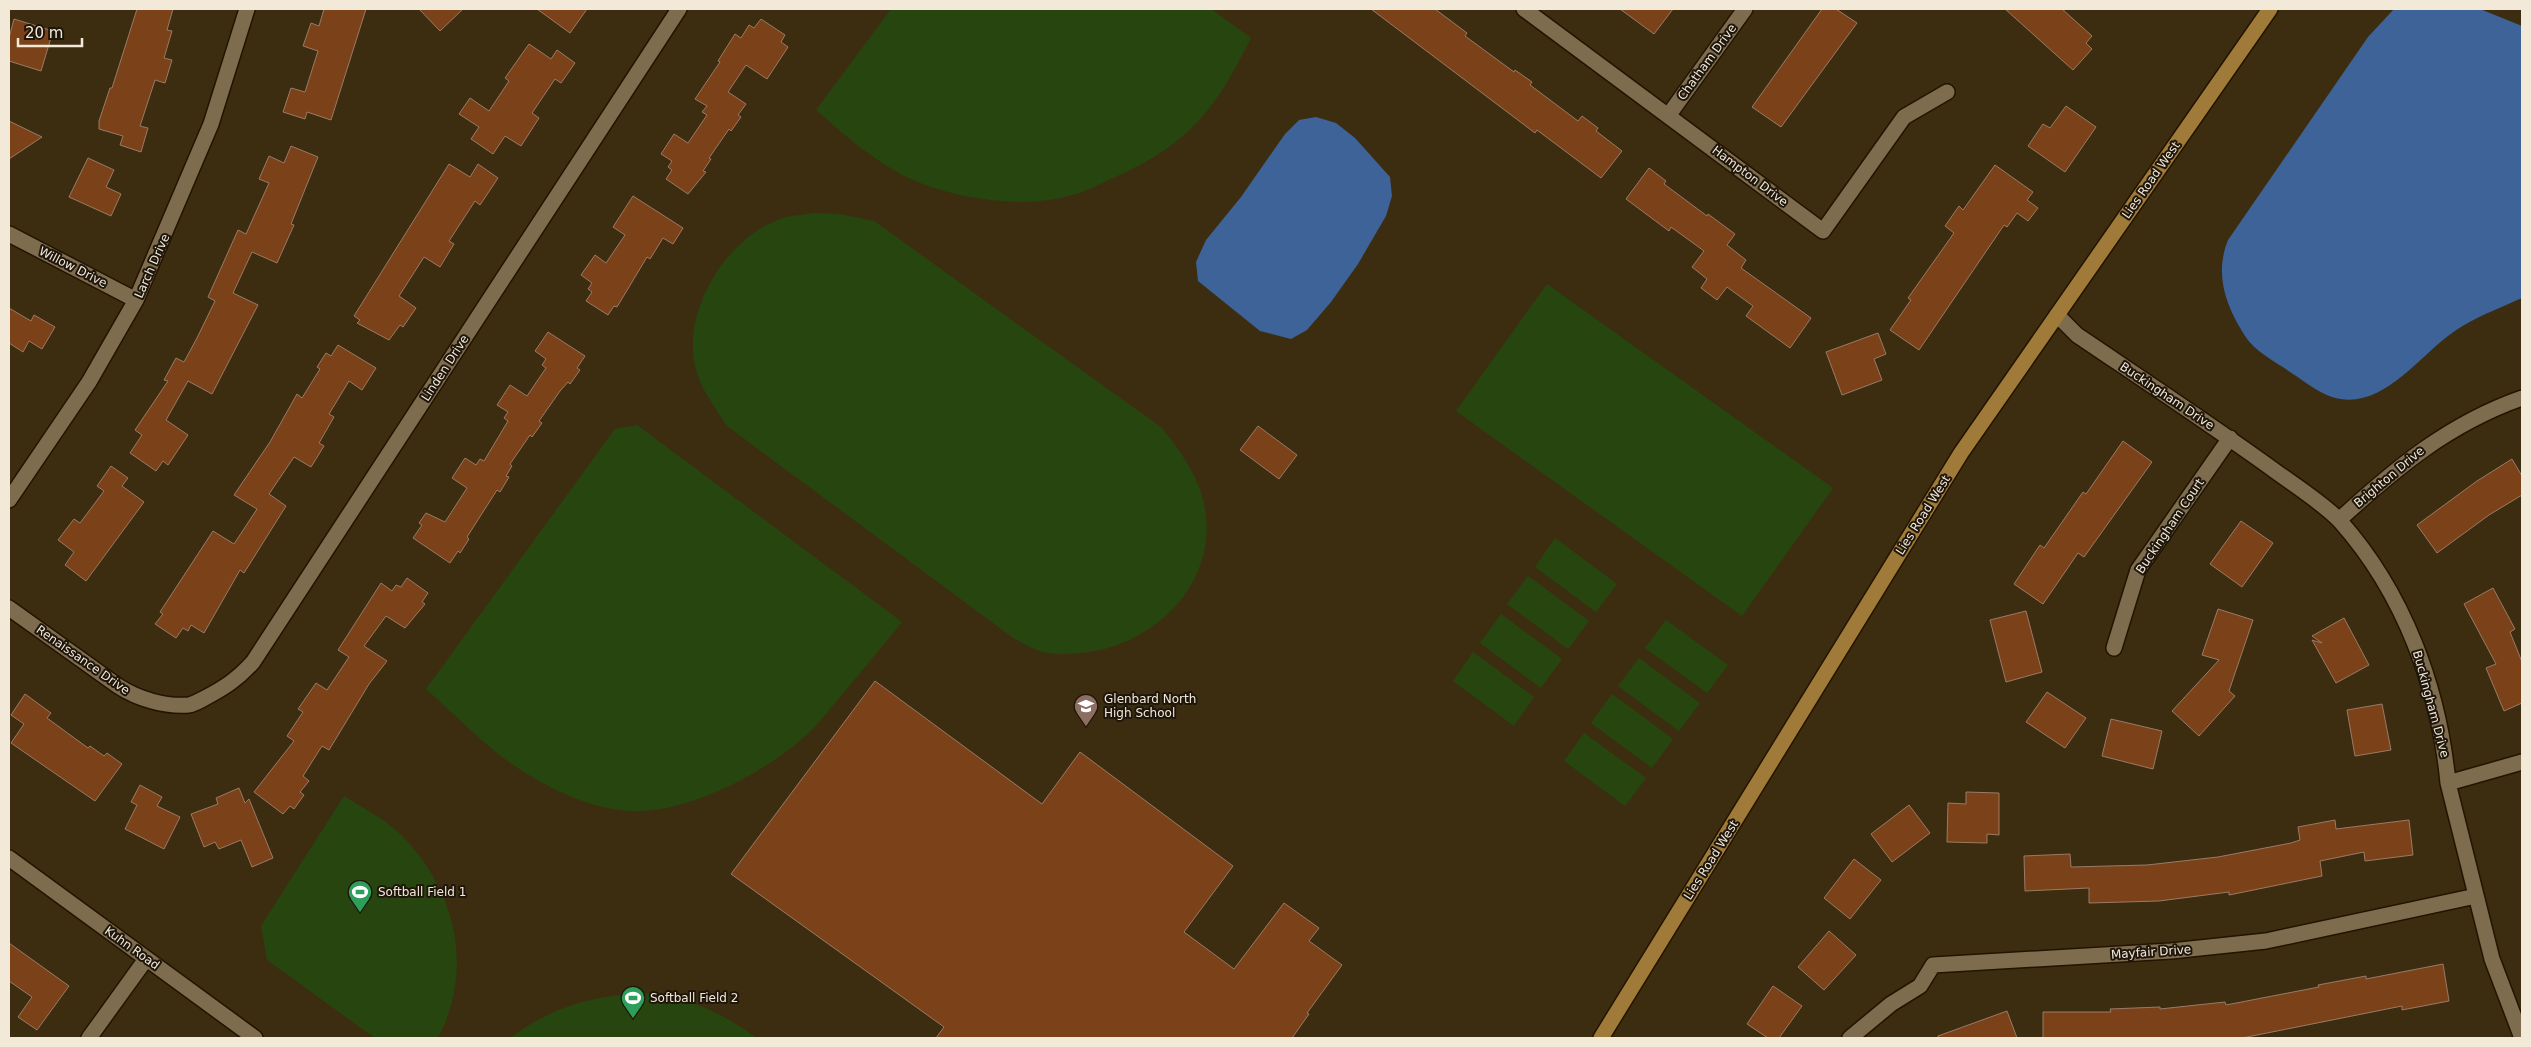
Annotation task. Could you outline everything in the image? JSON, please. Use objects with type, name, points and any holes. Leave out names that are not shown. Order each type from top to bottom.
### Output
[{"type":"street","name":"Larch Drive","points":[[9,500],[89,382],[136,300],[211,124],[247,9]]},
{"type":"street","name":"Linden Drive","points":[[191,705],[228,687],[253,662],[679,9]]},
{"type":"street","name":"Hampton Drive","points":[[1524,9],[1823,231],[1904,117],[1947,92]]},
{"type":"street","name":"Chatham Drive","points":[[1668,116],[1745,9]]},
{"type":"street","name":"Lies Road West","points":[[1601,1038],[1961,453],[2270,9]]},
{"type":"street","name":"Willow Drive","points":[[9,234],[136,300]]},
{"type":"street","name":"Buckingham Drive","points":[[2057,315],[2077,335],[2230,438],[2339,520],[2392,596],[2416,646],[2436,712],[2446,759],[2448,783],[2476,896],[2499,982],[2522,1038]]},
{"type":"street","name":"Brighton Drive","points":[[2339,520],[2393,471],[2427,445],[2461,424],[2522,398]]},
{"type":"street","name":"Buckingham Court","points":[[2114,648],[2138,570],[2230,438]]},
{"type":"street","name":"Renaissance Drive","points":[[9,608],[129,694],[150,701],[191,705]]},
{"type":"street","points":[[2448,783],[2522,762]]},
{"type":"street","name":"Kuhn Road","points":[[9,858],[255,1038]]},
{"type":"street","name":"Mayfair Drive","points":[[1850,1038],[1890,1004],[1920,986],[1933,965],[2172,951],[2266,941],[2476,896]]},
{"type":"street","points":[[89,1038],[146,959]]},
{"type":"green space","points":[[891,9],[1211,9],[1251,38],[1213,104],[1197,123],[1176,142],[1152,158],[1128,171],[1072,195],[1024,202],[1002,201],[957,194],[915,181],[897,172],[865,151],[816,110]]},
{"type":"green space","points":[[813,213],[839,214],[874,221],[1162,428],[1193,473],[1204,504],[1207,532],[1202,559],[1192,583],[1176,605],[1156,624],[1133,638],[1107,648],[1062,654],[1039,651],[1012,637],[727,426],[706,394],[697,373],[693,350],[695,326],[702,301],[713,278],[745,240],[765,226],[787,217]]},
{"type":"green space","points":[[1547,284],[1833,488],[1742,616],[1456,411]]},
{"type":"green space","points":[[637,425],[902,622],[813,728],[787,751],[767,765],[723,789],[699,799],[652,810],[630,811],[601,807],[559,791],[533,777],[496,752],[426,689],[615,429]]},
{"type":"green space","points":[[1555,538],[1617,584],[1596,612],[1535,567]]},
{"type":"green space","points":[[1528,576],[1589,621],[1568,649],[1507,604]]},
{"type":"green space","points":[[1501,614],[1562,659],[1541,688],[1480,643]]},
{"type":"green space","points":[[1666,620],[1728,665],[1707,693],[1645,648]]},
{"type":"green space","points":[[1473,652],[1534,697],[1514,726],[1453,681]]},
{"type":"green space","points":[[1639,658],[1700,703],[1679,731],[1618,686]]},
{"type":"green space","points":[[1612,694],[1673,739],[1652,768],[1591,723]]},
{"type":"green space","points":[[1584,733],[1646,778],[1625,806],[1564,761]]},
{"type":"green space","name":"Softball Field 1","points":[[344,796],[379,817],[398,832],[418,854],[434,877],[445,902],[453,929],[457,956],[455,983],[449,1011],[438,1038],[375,1038],[267,960],[261,926]]},
{"type":"green space","name":"Softball Field 2","points":[[655,993],[709,1009],[757,1038],[510,1038],[544,1017],[579,1003],[615,996]]},
{"type":"water","points":[[2394,9],[2480,9],[2522,26],[2522,298],[2465,324],[2435,346],[2395,382],[2381,391],[2349,400],[2332,397],[2317,390],[2255,348],[2245,336],[2232,313],[2224,290],[2222,266],[2228,240],[2368,37]]},
{"type":"water","points":[[1316,117],[1336,123],[1355,138],[1390,177],[1392,196],[1386,216],[1358,264],[1331,302],[1307,330],[1291,339],[1260,331],[1198,281],[1196,262],[1206,240],[1241,197],[1285,134],[1299,120]]},
{"type":"building","points":[[137,9],[173,9],[167,30],[172,31],[164,58],[172,60],[165,83],[155,80],[140,126],[148,128],[141,152],[120,145],[123,136],[99,129],[99,121],[110,88],[112,88]]},
{"type":"building","points":[[324,9],[366,9],[331,120],[307,112],[305,119],[283,112],[291,88],[305,92],[318,51],[303,46],[311,23],[319,26]]},
{"type":"building","points":[[419,9],[463,9],[440,31]]},
{"type":"building","points":[[537,9],[587,9],[570,33]]},
{"type":"building","points":[[1371,9],[1435,9],[1467,33],[1465,36],[1514,72],[1515,70],[1532,82],[1530,85],[1578,121],[1582,116],[1598,128],[1596,131],[1622,151],[1601,178],[1537,130],[1535,133]]},
{"type":"building","points":[[1620,9],[1673,9],[1654,34]]},
{"type":"building","points":[[1822,9],[1836,9],[1857,23],[1781,127],[1752,107]]},
{"type":"building","points":[[2005,9],[2062,9],[2092,36],[2086,43],[2092,49],[2073,70]]},
{"type":"building","points":[[14,19],[53,31],[41,71],[9,61],[9,38]]},
{"type":"building","points":[[761,19],[785,35],[781,42],[788,47],[767,79],[746,65],[728,92],[746,104],[738,115],[741,117],[731,131],[729,129],[709,158],[711,159],[703,171],[706,172],[688,194],[666,179],[672,170],[668,167],[672,161],[661,154],[674,134],[688,143],[707,115],[702,112],[707,106],[695,99],[720,62],[718,61],[735,34],[741,38],[749,25],[754,28]]},
{"type":"building","points":[[529,44],[551,59],[557,50],[575,63],[561,83],[555,79],[532,113],[539,118],[521,146],[505,136],[493,154],[471,139],[479,127],[459,114],[470,98],[489,111],[509,81],[505,78]]},
{"type":"building","points":[[2066,106],[2096,127],[2065,172],[2028,146],[2043,124],[2050,128]]},
{"type":"building","points":[[9,121],[42,137],[9,159]]},
{"type":"building","points":[[291,146],[318,157],[291,224],[294,225],[277,263],[252,252],[233,293],[258,305],[212,394],[188,381],[166,420],[188,435],[168,465],[163,461],[156,471],[130,453],[142,435],[135,430],[168,381],[164,380],[176,358],[184,362],[197,338],[215,301],[208,297],[238,230],[246,234],[269,183],[259,179],[269,156],[284,163]]},
{"type":"building","points":[[88,158],[114,170],[106,187],[121,194],[111,216],[69,197]]},
{"type":"building","points":[[449,164],[470,177],[478,164],[498,178],[480,205],[475,201],[449,241],[454,244],[440,267],[424,257],[399,296],[416,308],[403,327],[400,325],[389,340],[357,323],[360,320],[354,316]]},
{"type":"building","points":[[1995,165],[2033,192],[2027,200],[2038,208],[2028,221],[2017,213],[2007,227],[2004,225],[1919,350],[1890,330],[1911,300],[1908,298],[1954,233],[1945,226],[1959,206],[1963,210]]},
{"type":"building","points":[[1649,168],[1666,181],[1664,184],[1735,234],[1727,245],[1746,260],[1741,268],[1811,318],[1790,348],[1746,316],[1753,306],[1727,287],[1717,300],[1701,288],[1707,279],[1692,267],[1704,251],[1671,227],[1669,231],[1626,199]]},
{"type":"building","points":[[633,196],[683,228],[673,244],[663,238],[650,259],[647,257],[617,307],[614,306],[608,315],[586,301],[592,292],[588,289],[592,283],[581,275],[595,255],[606,263],[625,235],[613,227]]},
{"type":"building","points":[[9,308],[31,321],[34,315],[55,327],[42,349],[29,341],[23,352],[9,343]]},
{"type":"building","points":[[548,332],[585,356],[577,368],[580,370],[570,384],[568,382],[560,391],[539,421],[542,423],[532,437],[530,435],[510,464],[512,466],[506,476],[509,477],[500,492],[497,490],[467,537],[469,539],[460,553],[458,551],[450,563],[413,538],[422,525],[419,523],[426,513],[445,522],[467,488],[452,478],[465,458],[476,465],[480,459],[484,461],[508,421],[504,418],[508,412],[497,405],[510,385],[527,396],[546,368],[542,365],[546,359],[535,351]]},
{"type":"building","points":[[1878,333],[1886,354],[1874,359],[1882,380],[1842,395],[1826,352]]},
{"type":"building","points":[[338,345],[376,368],[362,390],[349,381],[329,414],[334,417],[319,443],[324,446],[311,467],[294,457],[269,494],[286,506],[244,573],[240,570],[204,633],[191,625],[188,631],[183,628],[176,638],[155,624],[163,614],[160,612],[213,531],[234,544],[257,509],[234,495],[270,442],[297,394],[302,398],[320,369],[317,367],[326,353],[331,356]]},
{"type":"building","points":[[1258,426],[1297,455],[1279,479],[1240,450]]},
{"type":"building","points":[[2123,441],[2152,462],[2084,557],[2078,553],[2043,604],[2014,584],[2040,545],[2044,548],[2083,492],[2086,494]]},
{"type":"building","points":[[2512,459],[2522,476],[2522,495],[2489,515],[2437,553],[2417,525],[2477,481]]},
{"type":"building","points":[[111,466],[128,478],[122,486],[144,502],[86,581],[65,565],[74,552],[58,540],[74,519],[80,523],[104,491],[97,486]]},
{"type":"building","points":[[2241,521],[2273,543],[2242,587],[2210,564]]},
{"type":"building","points":[[407,578],[428,593],[422,602],[425,604],[405,628],[386,616],[364,646],[387,661],[369,684],[329,750],[322,746],[303,776],[309,781],[300,792],[304,795],[294,809],[290,806],[283,814],[254,792],[294,741],[287,736],[303,712],[298,709],[316,683],[327,690],[349,657],[338,650],[381,583],[392,591],[396,585],[401,587]]},
{"type":"building","points":[[2493,588],[2515,629],[2510,632],[2522,662],[2522,703],[2504,711],[2486,668],[2496,664],[2464,604]]},
{"type":"building","points":[[2218,609],[2253,620],[2229,691],[2235,696],[2199,736],[2172,711],[2219,660],[2202,655]]},
{"type":"building","points":[[2026,611],[2042,672],[2006,682],[1990,620]]},
{"type":"building","points":[[2344,618],[2369,665],[2336,683],[2312,640],[2322,643],[2312,636]]},
{"type":"building","points":[[875,681],[1042,804],[1080,752],[1233,866],[1184,932],[1234,969],[1284,903],[1319,928],[1309,941],[1342,965],[1307,1013],[1309,1014],[1292,1038],[936,1038],[944,1027],[731,874]]},
{"type":"building","points":[[2047,692],[2086,718],[2065,748],[2026,722]]},
{"type":"building","points":[[25,694],[51,713],[47,718],[88,748],[90,746],[104,756],[107,753],[122,764],[95,801],[11,743],[24,724],[11,715]]},
{"type":"building","points":[[2382,704],[2391,750],[2355,756],[2347,710]]},
{"type":"building","points":[[2111,719],[2162,731],[2153,769],[2102,756]]},
{"type":"building","points":[[140,785],[162,797],[157,806],[180,817],[164,849],[125,829],[137,805],[131,802]]},
{"type":"building","points":[[239,788],[245,803],[249,799],[273,858],[252,867],[241,840],[219,849],[215,842],[204,847],[191,814],[218,804],[216,798]]},
{"type":"building","points":[[1966,792],[1999,793],[1999,835],[1987,834],[1987,843],[1947,842],[1948,803],[1966,804]]},
{"type":"building","points":[[1909,805],[1930,833],[1892,862],[1871,834]]},
{"type":"building","points":[[2335,820],[2336,829],[2409,820],[2413,855],[2365,861],[2364,852],[2320,861],[2322,876],[2229,895],[2229,892],[2159,901],[2089,903],[2089,888],[2025,891],[2024,856],[2070,854],[2071,867],[2147,865],[2218,857],[2291,843],[2300,840],[2298,827]]},
{"type":"building","points":[[1854,859],[1881,880],[1850,919],[1824,898]]},
{"type":"building","points":[[1829,931],[1856,955],[1824,990],[1798,967]]},
{"type":"building","points":[[9,943],[69,986],[37,1030],[18,1017],[32,997],[9,981]]},
{"type":"building","points":[[2443,964],[2449,1001],[2402,1010],[2402,1006],[2242,1038],[2043,1038],[2043,1012],[2111,1012],[2110,1009],[2160,1007],[2160,1009],[2225,1002],[2226,1005],[2319,987],[2318,985],[2366,976],[2366,979]]},
{"type":"building","points":[[1773,986],[1802,1006],[1779,1038],[1768,1038],[1747,1024]]},
{"type":"building","points":[[2007,1011],[2017,1038],[1938,1038],[1938,1036]]},
{"type":"place","name":"Glenbard North High School","points":[[1086,727]]},
{"type":"place","name":"Softball Field 1","points":[[360,913]]},
{"type":"place","name":"Softball Field 2","points":[[633,1019]]}]
